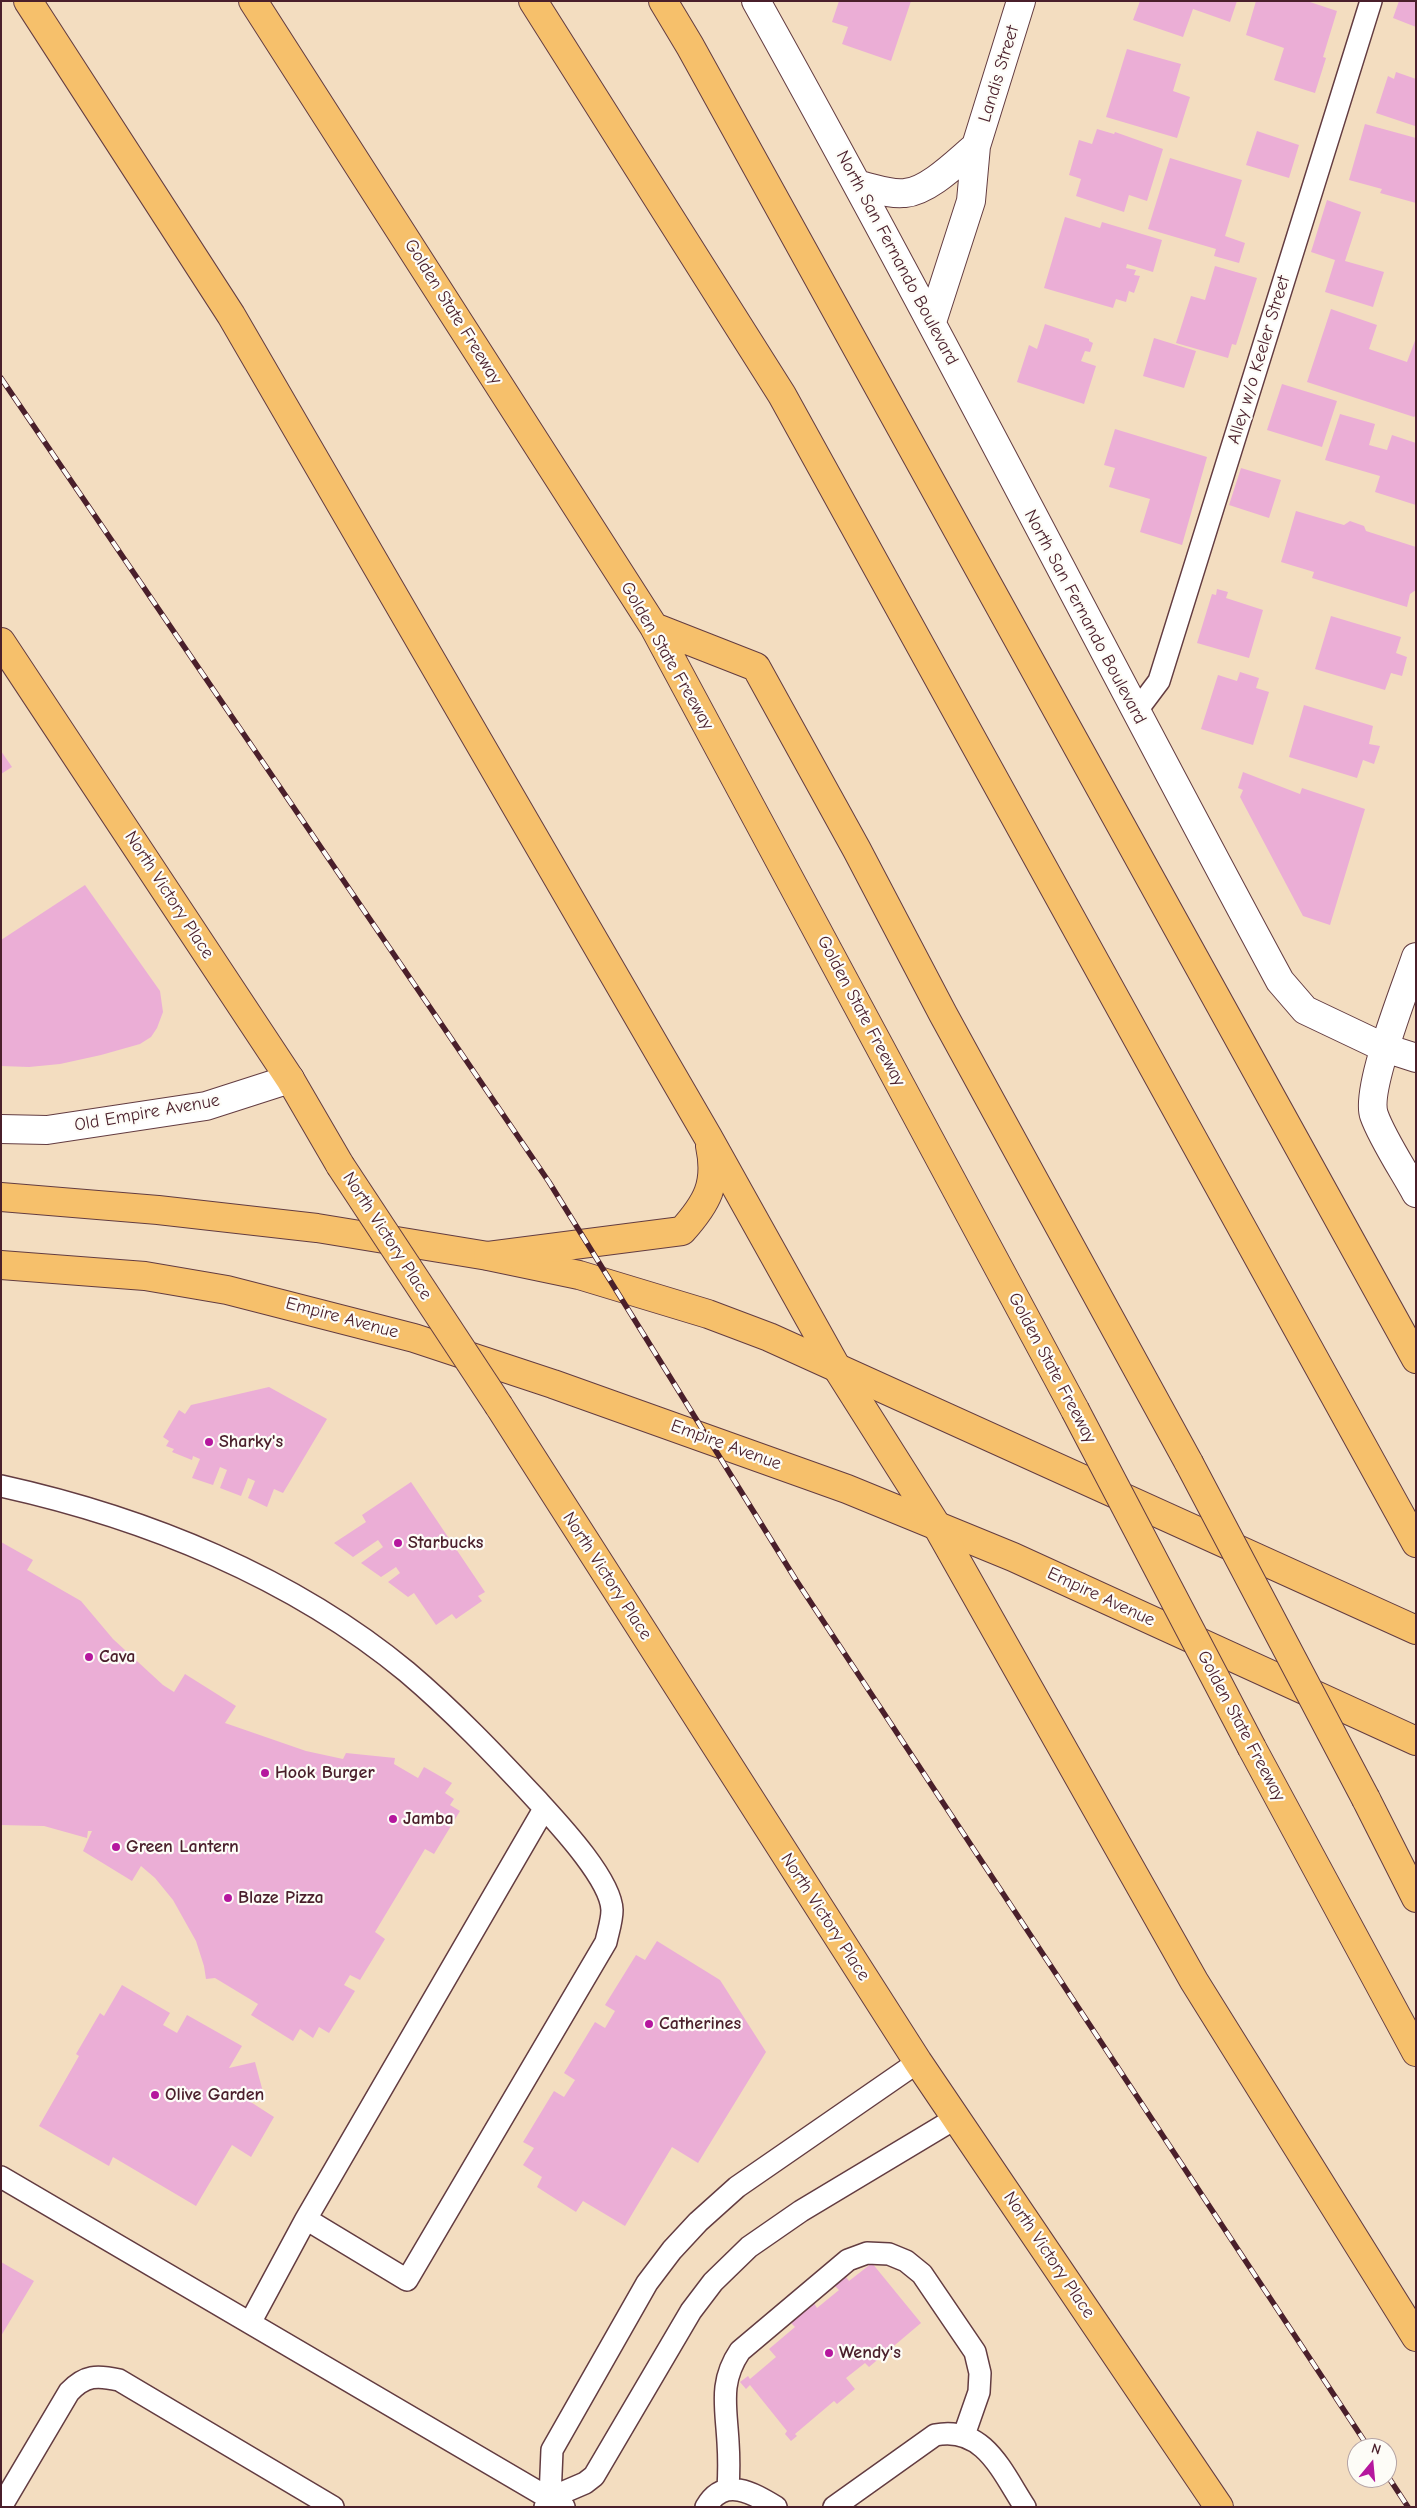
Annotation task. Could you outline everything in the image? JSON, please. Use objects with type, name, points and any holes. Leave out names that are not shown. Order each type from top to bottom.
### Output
[{"type":"main road","points":[[28,1],[231,315],[708,1137],[837,1368],[937,1526],[1194,1981],[1416,2337]]},
{"type":"main road","name":"Golden State Freeway","points":[[253,1],[654,627],[1075,1410],[1252,1748],[1416,2052]]},
{"type":"main road","points":[[533,1],[782,395],[1410,1533]]},
{"type":"main road","points":[[662,1],[700,64],[1416,1359]]},
{"type":"main road","points":[[654,627],[756,667],[857,850],[947,1022],[1189,1463],[1416,1898]]},
{"type":"main road","name":"North Victory Place","points":[[1,642],[290,1079],[340,1165],[499,1406],[918,2062],[1219,2507]]},
{"type":"main road","points":[[488,1256],[682,1231],[706,1202],[712,1184],[714,1164],[708,1137]]},
{"type":"main road","points":[[1,1197],[158,1210],[317,1228],[488,1256],[578,1274],[708,1314],[769,1337],[1416,1630]]},
{"type":"main road","name":"Empire Avenue","points":[[1,1265],[145,1276],[227,1290],[414,1338],[718,1441],[847,1489],[1012,1557],[1416,1741]]},
{"type":"street","name":"North San Fernando Boulevard","points":[[756,1],[859,185],[1135,713],[1280,981],[1305,1010],[1386,1048],[1416,1058]]},
{"type":"street","name":"Landis Street","points":[[932,322],[971,201],[976,146],[1021,1]]},
{"type":"street","name":"Landis Street","points":[[859,185],[904,194],[918,190],[943,174],[976,146]]},
{"type":"street","points":[[1416,957],[1373,1094],[1374,1114],[1416,1193]]},
{"type":"street","name":"Old Empire Avenue","points":[[1,1129],[47,1130],[206,1106],[290,1079]]},
{"type":"lane","name":"Alley w/o Keeler Street","points":[[1135,713],[1159,681],[1371,1]]},
{"type":"lane","points":[[1,1486],[48,1497],[169,1537],[263,1578],[310,1605],[406,1671],[453,1713],[544,1809],[604,1884],[612,1911],[606,1942],[407,2280],[306,2219]]},
{"type":"lane","points":[[250,2323],[306,2219],[544,1809]]},
{"type":"lane","points":[[553,2504],[552,2450],[647,2283],[672,2250],[698,2222],[737,2187],[918,2062]]},
{"type":"lane","points":[[553,2504],[594,2476],[691,2311],[713,2282],[749,2247],[801,2211],[956,2118]]},
{"type":"lane","points":[[1,2177],[553,2504]]},
{"type":"lane","points":[[728,2489],[728,2443],[724,2398],[730,2365],[740,2351],[848,2260],[867,2253],[889,2254],[906,2261],[922,2274],[975,2352],[980,2373],[979,2392],[964,2435]]},
{"type":"lane","points":[[1,2507],[69,2392],[79,2382],[92,2376],[119,2380],[333,2507]]},
{"type":"lane","points":[[834,2507],[935,2435],[950,2432],[964,2435],[986,2449],[1025,2507]]},
{"type":"lane","points":[[706,2507],[717,2494],[728,2489],[754,2494],[776,2507]]},
{"type":"building","points":[[839,1],[911,1],[891,61],[842,44],[848,27],[832,22]]},
{"type":"building","points":[[1140,1],[1237,1],[1230,22],[1193,9],[1183,37],[1133,20]]},
{"type":"building","points":[[1256,1],[1307,1],[1337,11],[1323,57],[1326,58],[1315,93],[1274,80],[1284,48],[1246,35]]},
{"type":"building","points":[[1399,1],[1416,1],[1416,27],[1393,18]]},
{"type":"building","points":[[1127,49],[1181,64],[1173,91],[1190,97],[1177,138],[1106,117]]},
{"type":"building","points":[[1396,72],[1416,79],[1415,126],[1376,113],[1388,76],[1394,79]]},
{"type":"building","points":[[1365,124],[1416,138],[1416,203],[1380,193],[1382,189],[1349,180]]},
{"type":"building","points":[[1097,129],[1114,134],[1115,132],[1163,149],[1147,201],[1129,195],[1124,212],[1076,196],[1081,179],[1069,175],[1079,140],[1092,144]]},
{"type":"building","points":[[1257,131],[1299,145],[1289,178],[1246,165]]},
{"type":"building","points":[[1170,158],[1242,180],[1225,236],[1245,243],[1239,263],[1214,256],[1216,249],[1148,229]]},
{"type":"building","points":[[1327,200],[1361,212],[1345,261],[1384,272],[1373,307],[1325,292],[1335,260],[1311,252]]},
{"type":"building","points":[[1065,217],[1100,228],[1102,222],[1162,240],[1153,272],[1127,264],[1126,268],[1136,270],[1134,275],[1140,276],[1134,293],[1129,291],[1126,302],[1116,299],[1113,308],[1044,288]]},
{"type":"building","points":[[1215,266],[1257,278],[1236,345],[1232,344],[1228,358],[1176,343],[1191,296],[1205,300]]},
{"type":"building","points":[[1331,309],[1377,325],[1369,349],[1407,362],[1416,338],[1416,415],[1414,417],[1307,382]]},
{"type":"building","points":[[1045,324],[1089,339],[1093,343],[1090,352],[1085,351],[1081,361],[1096,366],[1084,404],[1017,382],[1029,345],[1037,349]]},
{"type":"building","points":[[1154,338],[1196,351],[1184,388],[1143,376]]},
{"type":"building","points":[[1282,384],[1337,401],[1322,447],[1267,430]]},
{"type":"building","points":[[1340,414],[1375,424],[1369,445],[1387,450],[1392,435],[1416,443],[1416,505],[1375,492],[1380,476],[1325,460]]},
{"type":"building","points":[[1115,429],[1207,457],[1182,545],[1140,532],[1150,499],[1109,487],[1115,468],[1104,465]]},
{"type":"building","points":[[1241,468],[1281,480],[1269,518],[1229,505]]},
{"type":"building","points":[[1296,511],[1344,525],[1350,521],[1364,526],[1366,531],[1416,547],[1416,590],[1410,594],[1407,607],[1312,578],[1314,572],[1281,562]]},
{"type":"building","points":[[1217,589],[1228,592],[1226,598],[1263,610],[1249,658],[1197,643],[1212,594],[1216,595]]},
{"type":"building","points":[[1331,616],[1401,637],[1396,653],[1407,657],[1402,676],[1391,673],[1385,690],[1315,669]]},
{"type":"building","points":[[1240,672],[1259,678],[1256,688],[1269,692],[1253,745],[1201,729],[1218,675],[1237,681]]},
{"type":"building","points":[[1304,705],[1373,726],[1369,744],[1380,746],[1374,764],[1363,760],[1357,778],[1289,757]]},
{"type":"building","points":[[1,751],[12,767],[1,774]]},
{"type":"building","points":[[1243,772],[1300,794],[1302,788],[1365,809],[1330,925],[1303,916],[1240,797],[1243,790],[1238,788]]},
{"type":"building","points":[[85,885],[160,991],[163,1012],[157,1028],[151,1037],[140,1044],[101,1055],[60,1064],[29,1067],[1,1066],[1,940]]},
{"type":"building","points":[[269,1387],[327,1419],[283,1493],[274,1489],[267,1507],[248,1498],[255,1481],[248,1478],[241,1496],[220,1488],[227,1470],[220,1467],[213,1485],[192,1478],[200,1459],[193,1456],[192,1460],[172,1452],[174,1449],[166,1446],[169,1441],[163,1437],[179,1410],[185,1414],[191,1405]]},
{"type":"building","points":[[411,1482],[485,1592],[478,1596],[482,1601],[456,1619],[452,1614],[436,1625],[414,1593],[408,1597],[388,1582],[400,1573],[396,1567],[381,1577],[361,1563],[383,1547],[378,1540],[353,1557],[334,1543],[366,1522],[362,1515]]},
{"type":"building","points":[[1,1542],[33,1560],[27,1570],[81,1601],[113,1639],[163,1685],[174,1692],[185,1674],[236,1706],[225,1723],[306,1751],[343,1759],[346,1753],[395,1758],[394,1764],[418,1778],[424,1767],[452,1783],[445,1793],[454,1799],[450,1805],[460,1811],[434,1854],[425,1849],[375,1932],[385,1939],[360,1980],[350,1975],[344,1985],[355,1991],[329,2033],[319,2027],[313,2038],[300,2029],[293,2041],[251,2015],[258,2004],[215,1978],[206,1979],[196,1941],[173,1900],[155,1878],[141,1866],[132,1881],[83,1851],[92,1831],[88,1831],[87,1838],[44,1826],[1,1825]]},
{"type":"building","points":[[657,1941],[720,1980],[766,2052],[698,2163],[672,2147],[625,2226],[583,2201],[576,2212],[537,2187],[542,2177],[523,2165],[534,2148],[523,2142],[554,2091],[564,2097],[575,2080],[564,2073],[595,2022],[605,2028],[615,2011],[605,2005],[636,1955],[645,1960]]},
{"type":"building","name":"Olive Garden","points":[[122,1985],[170,2013],[163,2025],[177,2033],[187,2015],[242,2046],[229,2068],[255,2062],[263,2092],[243,2097],[274,2117],[251,2157],[232,2145],[196,2206],[113,2157],[109,2166],[39,2126],[79,2056],[76,2054],[100,2013],[104,2016]]},
{"type":"building","points":[[1,2262],[34,2281],[1,2336]]},
{"type":"building","name":"Wendy's","points":[[872,2263],[921,2323],[869,2367],[865,2363],[846,2378],[855,2389],[837,2404],[834,2401],[795,2434],[797,2436],[791,2441],[785,2434],[787,2431],[750,2385],[746,2389],[740,2382],[748,2376],[750,2379],[776,2357],[769,2349],[795,2327],[791,2323],[814,2303],[817,2308],[839,2290],[835,2286],[846,2277],[849,2281]]},
{"type":"railway","points":[[1,378],[549,1182],[796,1580],[1362,2438]]},
{"type":"railway","points":[[1396,2488],[1408,2507]]},
{"type":"place","name":"Sharky's","points":[[209,1442]]},
{"type":"place","name":"Starbucks","points":[[398,1543]]},
{"type":"place","name":"Cava","points":[[89,1657]]},
{"type":"place","name":"Hook Burger","points":[[265,1773]]},
{"type":"place","name":"Jamba","points":[[393,1819]]},
{"type":"place","name":"Green Lantern","points":[[116,1847]]},
{"type":"place","name":"Blaze Pizza","points":[[228,1898]]},
{"type":"place","name":"Catherines","points":[[649,2024]]},
{"type":"place","name":"Olive Garden","points":[[155,2095]]},
{"type":"place","name":"Wendy's","points":[[829,2353]]}]
